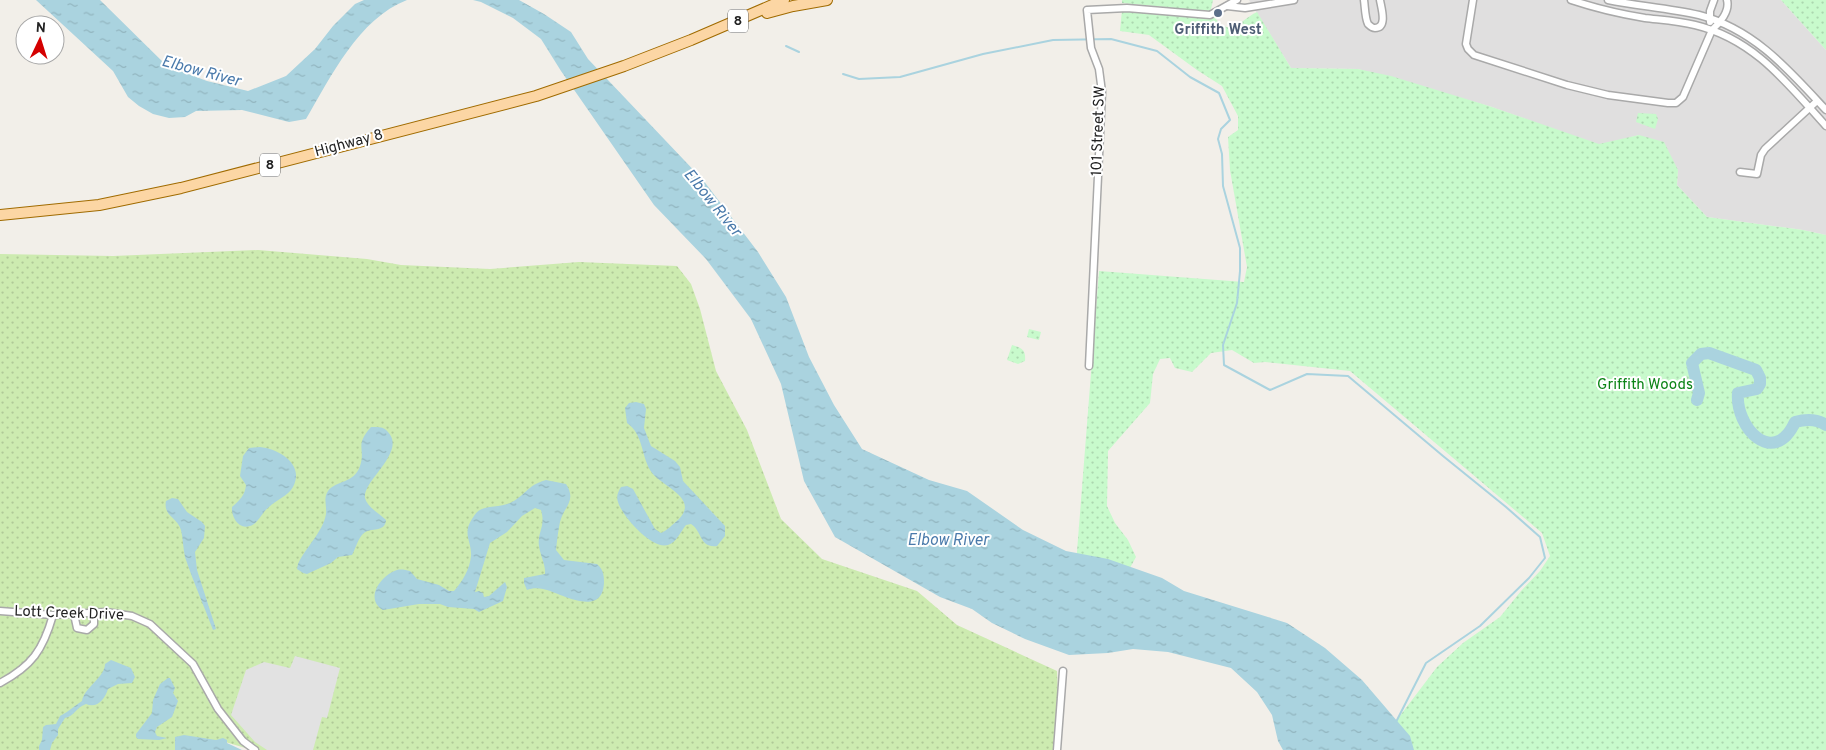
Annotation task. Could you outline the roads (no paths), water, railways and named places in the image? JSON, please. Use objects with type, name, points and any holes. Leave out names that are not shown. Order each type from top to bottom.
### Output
[{"type":"main road","name":"Highway 8","points":[[0,215],[99,205],[181,188],[536,96],[624,66],[741,20],[784,0]]},
{"type":"main road","name":"Highway 8","points":[[691,40],[781,9],[826,0]]},
{"type":"street","points":[[1227,6],[1237,0]]},
{"type":"street","points":[[1227,6],[1245,8],[1294,0]]},
{"type":"street","points":[[1364,0],[1368,24],[1376,28],[1381,26],[1383,21],[1380,0]]},
{"type":"street","points":[[1473,0],[1466,44],[1474,55],[1567,85],[1628,99],[1668,104],[1676,103],[1681,99],[1712,30],[1721,22],[1728,7],[1727,0]]},
{"type":"street","points":[[1570,0],[1623,14],[1682,22],[1712,30],[1735,40],[1762,59],[1826,126]]},
{"type":"street","points":[[1608,0],[1684,12],[1721,22],[1750,37],[1768,50],[1826,110]]},
{"type":"street","points":[[1712,30],[1709,18],[1714,0]]},
{"type":"street","points":[[1623,14],[1626,2]]},
{"type":"street","name":"101 Street SW","points":[[1089,366],[1102,92],[1099,69],[1090,44],[1087,10],[1127,8],[1210,14],[1227,6]]},
{"type":"street","points":[[1740,172],[1757,174],[1761,155],[1765,149],[1817,101]]},
{"type":"street","name":"Lott Creek Drive","points":[[0,611],[53,615],[94,612],[132,616],[150,624],[193,664],[218,709],[243,741],[255,750]]},
{"type":"street","points":[[74,614],[78,628],[87,630],[94,624],[94,612]]},
{"type":"street","points":[[0,683],[19,673],[30,663],[41,647],[53,615]]},
{"type":"street","points":[[1057,750],[1063,671]]},
{"type":"water","name":"Elbow River","points":[[36,0],[100,0],[167,66],[207,81],[248,91],[286,76],[315,49],[333,26],[355,4],[364,0],[407,0],[390,9],[360,35],[336,68],[306,119],[289,122],[242,110],[196,111],[185,117],[169,118],[153,114],[128,97],[113,71],[65,27],[65,15],[52,15]]},
{"type":"water","name":"Elbow River","points":[[473,0],[519,0],[571,32],[588,59],[703,180],[758,252],[786,297],[809,357],[834,405],[862,449],[929,480],[967,491],[1023,530],[1066,551],[1108,559],[1162,578],[1184,591],[1287,623],[1325,648],[1362,680],[1410,736],[1414,750],[1283,750],[1278,741],[1272,715],[1257,692],[1231,668],[1168,652],[1133,649],[1108,653],[1069,655],[1025,639],[992,623],[972,609],[940,597],[835,537],[804,481],[781,384],[751,319],[706,259],[654,205],[541,39],[513,18]]},
{"type":"water","points":[[629,403],[644,404],[646,409],[644,428],[651,446],[675,461],[680,467],[683,481],[725,526],[725,536],[717,546],[707,545],[691,524],[686,525],[671,544],[661,545],[639,531],[621,508],[617,500],[618,494],[621,487],[627,486],[633,489],[655,529],[661,533],[679,519],[684,511],[685,504],[676,492],[650,470],[639,438],[627,423],[625,408]]},
{"type":"water","points":[[371,427],[384,429],[392,440],[392,448],[388,457],[370,483],[365,498],[371,507],[386,520],[385,524],[383,527],[364,533],[352,555],[338,557],[331,563],[307,574],[303,573],[297,569],[298,564],[318,534],[324,521],[326,514],[325,499],[328,491],[354,476],[357,472],[360,466],[363,439]]},
{"type":"water","points":[[260,447],[282,454],[288,459],[296,471],[296,479],[291,490],[272,504],[253,525],[246,527],[236,521],[232,507],[245,492],[246,485],[240,476],[243,456],[249,448]]},
{"type":"water","points":[[546,480],[566,484],[570,495],[569,503],[560,522],[556,550],[564,560],[597,564],[599,566],[603,572],[604,582],[602,593],[596,600],[588,602],[579,601],[543,589],[527,590],[524,578],[545,574],[539,541],[542,516],[541,510],[535,508],[522,516],[507,532],[490,543],[475,592],[483,593],[484,597],[489,596],[505,582],[507,587],[503,601],[479,612],[474,609],[448,607],[440,604],[419,604],[383,610],[377,605],[375,594],[377,588],[385,577],[397,570],[410,571],[417,579],[439,585],[449,591],[454,591],[463,579],[469,566],[471,551],[468,529],[476,514],[483,509],[510,503],[534,485]]},
{"type":"water","points":[[172,498],[178,499],[187,512],[205,526],[204,538],[195,552],[197,570],[216,629],[213,630],[185,557],[181,530],[167,510],[166,501]]},
{"type":"water","points":[[111,660],[131,668],[135,677],[132,683],[118,684],[108,689],[100,702],[94,705],[86,704],[71,716],[65,718],[58,729],[58,735],[52,743],[50,750],[39,750],[43,727],[56,724],[60,716],[82,701],[86,692],[102,673],[105,664]]},
{"type":"water","points":[[170,678],[175,688],[173,693],[178,701],[172,717],[157,727],[155,732],[157,736],[167,738],[159,740],[138,739],[136,734],[152,713],[153,700],[160,684]]},
{"type":"water","points":[[184,735],[216,740],[223,738],[227,740],[227,743],[242,750],[175,750],[175,737]]},
{"type":"waterway","points":[[843,74],[859,79],[900,77],[983,54],[1053,40],[1111,39],[1157,51],[1190,77],[1219,93],[1230,120],[1221,129],[1218,139],[1222,154],[1223,186],[1240,248],[1237,303],[1223,345],[1224,365],[1270,390],[1307,374],[1348,376],[1540,537],[1545,558],[1529,578],[1480,626],[1426,663],[1396,722]]},
{"type":"waterway","points":[[786,46],[799,52]]},
{"type":"waterway","points":[[1697,400],[1699,393],[1692,363],[1701,354],[1709,353],[1756,370],[1760,378],[1760,384],[1757,389],[1738,393],[1743,419],[1749,430],[1758,438],[1767,442],[1777,442],[1786,435],[1795,422],[1799,421],[1815,421],[1826,425]]},
{"type":"place","name":"Griffith West","points":[[1218,13]]},
{"type":"park label","name":"Griffith Woods","points":[[1645,385]]}]
